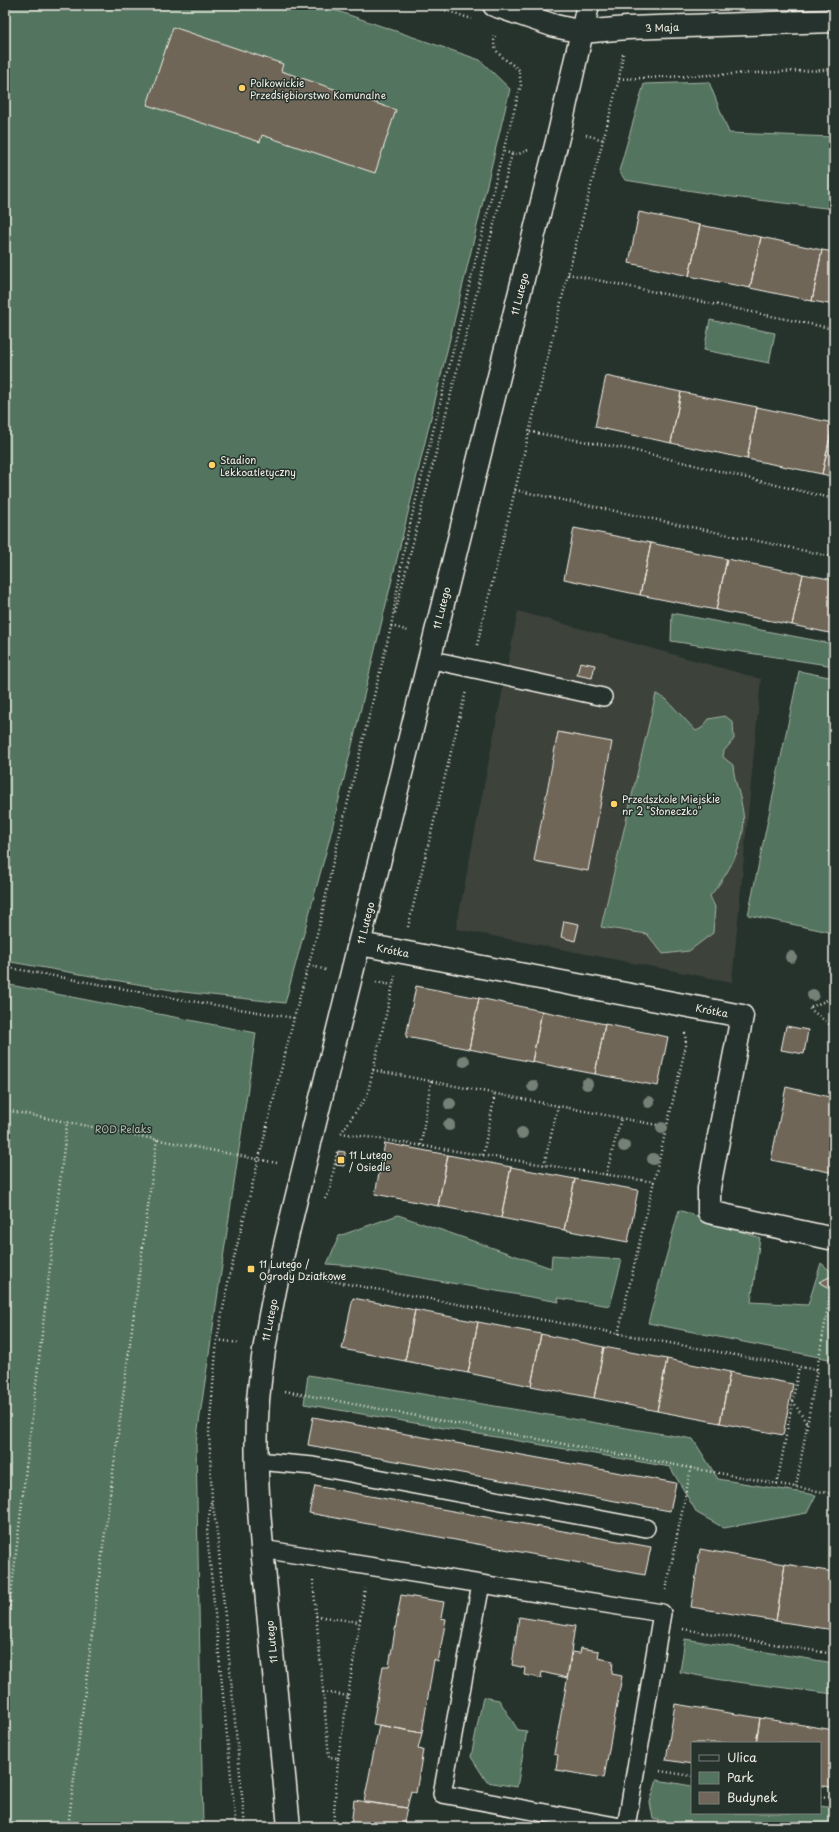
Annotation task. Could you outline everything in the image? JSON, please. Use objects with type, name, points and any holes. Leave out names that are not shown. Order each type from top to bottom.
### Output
[{"type":"street","name":"11 Lutego","points":[[289,1827],[262,1549],[257,1460],[258,1402],[264,1347],[278,1276],[304,1168],[360,944],[428,659],[560,129],[588,5]]},
{"type":"street","name":"3 Maja","points":[[499,7],[555,26],[582,32],[627,28],[834,21]]},
{"type":"street","name":"Krótka","points":[[360,944],[742,1016],[709,1188],[709,1212],[834,1239]]},
{"type":"lane","points":[[428,659],[603,697]]},
{"type":"lane","points":[[257,1460],[314,1466],[646,1528]]},
{"type":"lane","points":[[262,1549],[481,1584],[660,1619],[626,1827]]},
{"type":"lane","points":[[481,1584],[442,1794],[621,1827]]},
{"type":"path","points":[[430,5],[475,20]]},
{"type":"path","points":[[391,627],[404,544],[521,85],[519,70],[500,56],[494,42],[499,7]]},
{"type":"path","points":[[391,627],[476,647],[568,274],[619,79],[825,70],[834,67]]},
{"type":"path","points":[[504,152],[519,154],[529,150],[531,146]]},
{"type":"path","points":[[245,1827],[217,1532],[212,1500],[209,1431],[217,1340],[229,1278],[260,1159],[294,1018],[321,919],[332,866],[391,627],[415,539],[512,154]]},
{"type":"path","points":[[568,274],[834,329]]},
{"type":"path","points":[[530,432],[628,449],[834,499]]},
{"type":"path","points":[[515,490],[834,557]]},
{"type":"path","points":[[402,952],[471,669]]},
{"type":"path","points":[[5,967],[185,1000],[294,1018]]},
{"type":"path","points":[[339,1140],[341,1133],[367,1096],[395,975],[403,976]]},
{"type":"path","points":[[834,997],[809,1008],[834,1028]]},
{"type":"path","points":[[618,1334],[686,1045],[684,1027]]},
{"type":"path","points":[[373,1070],[667,1127]]},
{"type":"path","points":[[421,1145],[431,1081]]},
{"type":"path","points":[[483,1155],[495,1094]]},
{"type":"path","points":[[544,1165],[558,1106]]},
{"type":"path","points":[[5,1110],[304,1168]]},
{"type":"path","points":[[606,1175],[621,1118]]},
{"type":"path","points":[[5,1646],[67,1122]]},
{"type":"path","points":[[341,1133],[654,1182]]},
{"type":"path","points":[[68,1827],[98,1578],[157,1139]]},
{"type":"path","points":[[323,1202],[330,1190],[338,1148]]},
{"type":"path","points":[[303,1269],[301,1276],[817,1370]]},
{"type":"path","points":[[796,1487],[834,1273]]},
{"type":"path","points":[[777,1484],[799,1367]]},
{"type":"path","points":[[281,1390],[834,1494]]},
{"type":"path","points":[[792,1401],[807,1424]]},
{"type":"path","points":[[691,1468],[660,1619],[834,1654]]},
{"type":"path","points":[[212,1500],[207,1532],[236,1827]]},
{"type":"path","points":[[290,1553],[312,1577],[328,1758],[338,1758]]},
{"type":"path","points":[[333,1827],[338,1758],[368,1566]]},
{"type":"path","points":[[316,1616],[359,1622]]},
{"type":"path","points":[[323,1692],[348,1696]]},
{"type":"path","points":[[636,1767],[691,1776]]},
{"type":"path","points":[[821,1797],[834,1799]]},
{"type":"shaded area","name":"Przedszkole Miejskie nr 2 \"Słoneczko\"","points":[[518,611],[761,679],[732,982],[456,929]]},
{"type":"green space","name":"Stadion Lekkoatletyczny","points":[[5,5],[320,5],[480,60],[510,89],[329,841],[285,1003],[183,992],[5,961]]},
{"type":"green space","points":[[709,82],[729,133],[834,137],[834,209],[724,196],[625,180],[619,171],[644,84]]},
{"type":"green space","points":[[710,320],[775,333],[769,363],[704,350]]},
{"type":"green space","points":[[672,613],[834,644],[834,666],[671,641]]},
{"type":"green space","points":[[799,671],[834,678],[834,933],[748,915]]},
{"type":"green space","points":[[656,694],[666,699],[696,731],[702,728],[709,719],[725,716],[733,722],[734,739],[724,751],[723,757],[733,765],[744,824],[735,858],[723,879],[710,896],[715,907],[713,933],[689,951],[663,954],[647,934],[601,927]]},
{"type":"green space","name":"ROD Relaks","points":[[5,984],[256,1033],[196,1443],[203,1827],[5,1827]]},
{"type":"green space","points":[[679,1210],[760,1238],[751,1302],[808,1305],[821,1263],[834,1274],[834,1360],[648,1323]]},
{"type":"green space","points":[[398,1215],[551,1268],[552,1255],[622,1260],[610,1306],[558,1298],[559,1302],[354,1266],[327,1264],[339,1236]]},
{"type":"green space","points":[[308,1375],[693,1439],[718,1479],[816,1495],[807,1513],[724,1528],[697,1513],[670,1467],[304,1404]]},
{"type":"green space","points":[[685,1639],[834,1663],[834,1694],[721,1680],[680,1672]]},
{"type":"green space","points":[[483,1697],[499,1700],[518,1730],[527,1731],[517,1787],[487,1782],[471,1757]]},
{"type":"green space","points":[[657,1780],[691,1786],[691,1814],[821,1814],[821,1806],[834,1808],[834,1827],[692,1827],[653,1819],[650,1802]]},
{"type":"building","name":"Polkowickie Przedsiębiorstwo Komunalne","points":[[173,27],[283,64],[281,71],[396,110],[375,173],[262,135],[260,142],[147,105]]},
{"type":"building","points":[[639,212],[700,225],[689,276],[629,263]]},
{"type":"building","points":[[700,225],[761,237],[750,288],[689,276]]},
{"type":"building","points":[[761,237],[822,250],[812,301],[750,288]]},
{"type":"building","points":[[822,250],[834,252],[834,305],[812,301]]},
{"type":"building","points":[[606,376],[681,392],[671,443],[595,427]]},
{"type":"building","points":[[681,392],[757,407],[747,459],[671,443]]},
{"type":"building","points":[[757,407],[833,423],[822,474],[747,459]]},
{"type":"building","points":[[834,423],[834,477],[822,474]]},
{"type":"building","points":[[574,528],[651,543],[640,595],[564,579]]},
{"type":"building","points":[[651,543],[727,559],[716,610],[640,595]]},
{"type":"building","points":[[727,559],[803,574],[792,625],[716,610]]},
{"type":"building","points":[[803,574],[834,580],[834,634],[792,625]]},
{"type":"building","points":[[580,662],[595,665],[592,678],[577,675]]},
{"type":"building","points":[[558,732],[612,742],[588,871],[534,861]]},
{"type":"building","points":[[564,921],[579,924],[575,941],[561,937]]},
{"type":"building","points":[[416,986],[479,998],[469,1049],[406,1037]]},
{"type":"building","points":[[479,998],[542,1011],[532,1062],[469,1049]]},
{"type":"building","points":[[542,1011],[605,1024],[595,1074],[532,1062]]},
{"type":"building","points":[[605,1024],[668,1037],[658,1086],[595,1074]]},
{"type":"building","points":[[786,1026],[808,1030],[804,1054],[781,1050]]},
{"type":"building","points":[[786,1087],[834,1098],[834,1173],[771,1160]]},
{"type":"building","points":[[385,1143],[448,1155],[438,1206],[375,1194]]},
{"type":"building","points":[[338,1151],[345,1152],[344,1166],[336,1165]]},
{"type":"building","points":[[448,1155],[511,1167],[501,1218],[438,1206]]},
{"type":"building","points":[[511,1167],[575,1179],[564,1230],[501,1218]]},
{"type":"building","points":[[575,1179],[638,1190],[628,1242],[564,1230]]},
{"type":"building","points":[[834,1275],[834,1290],[819,1282]]},
{"type":"building","points":[[353,1298],[415,1310],[405,1361],[342,1349]]},
{"type":"building","points":[[415,1310],[478,1322],[468,1373],[405,1361]]},
{"type":"building","points":[[478,1322],[541,1334],[531,1386],[468,1373]]},
{"type":"building","points":[[541,1334],[604,1347],[594,1398],[531,1386]]},
{"type":"building","points":[[604,1347],[667,1359],[657,1411],[594,1398]]},
{"type":"building","points":[[667,1359],[730,1372],[720,1423],[657,1411]]},
{"type":"building","points":[[730,1372],[793,1384],[783,1435],[720,1423]]},
{"type":"building","points":[[313,1417],[676,1483],[670,1511],[308,1445]]},
{"type":"building","points":[[315,1486],[651,1547],[645,1575],[309,1513]]},
{"type":"building","points":[[700,1549],[785,1564],[776,1621],[691,1607]]},
{"type":"building","points":[[785,1564],[834,1572],[834,1630],[776,1621]]},
{"type":"building","points":[[401,1595],[444,1602],[441,1618],[446,1619],[438,1662],[434,1660],[422,1733],[373,1724],[383,1666],[389,1666]]},
{"type":"building","points":[[519,1617],[575,1626],[567,1678],[542,1672],[541,1678],[524,1675],[525,1668],[512,1665]]},
{"type":"building","points":[[581,1648],[599,1651],[598,1658],[613,1661],[612,1674],[622,1676],[604,1778],[556,1770],[558,1755],[554,1754],[572,1652],[580,1653]]},
{"type":"building","points":[[675,1704],[760,1718],[756,1742],[691,1742],[691,1764],[666,1760]]},
{"type":"building","points":[[760,1718],[834,1730],[834,1788],[821,1785],[821,1742],[756,1742]]},
{"type":"building","points":[[379,1725],[422,1733],[418,1749],[423,1750],[416,1793],[411,1791],[407,1808],[364,1802]]},
{"type":"building","points":[[354,1800],[407,1808],[403,1827],[347,1827],[348,1825],[351,1826]]},
{"type":"place","name":"Polkowickie Przedsiębiorstwo Komunalne","points":[[242,88]]},
{"type":"place","name":"Stadion Lekkoatletyczny","points":[[212,465]]},
{"type":"place","name":"Przedszkole Miejskie nr 2 \"Słoneczko\"","points":[[614,804]]},
{"type":"place","name":"11 Lutego / Osiedle","points":[[341,1160]]},
{"type":"place","name":"11 Lutego / Ogrody Działkowe","points":[[251,1269]]}]
